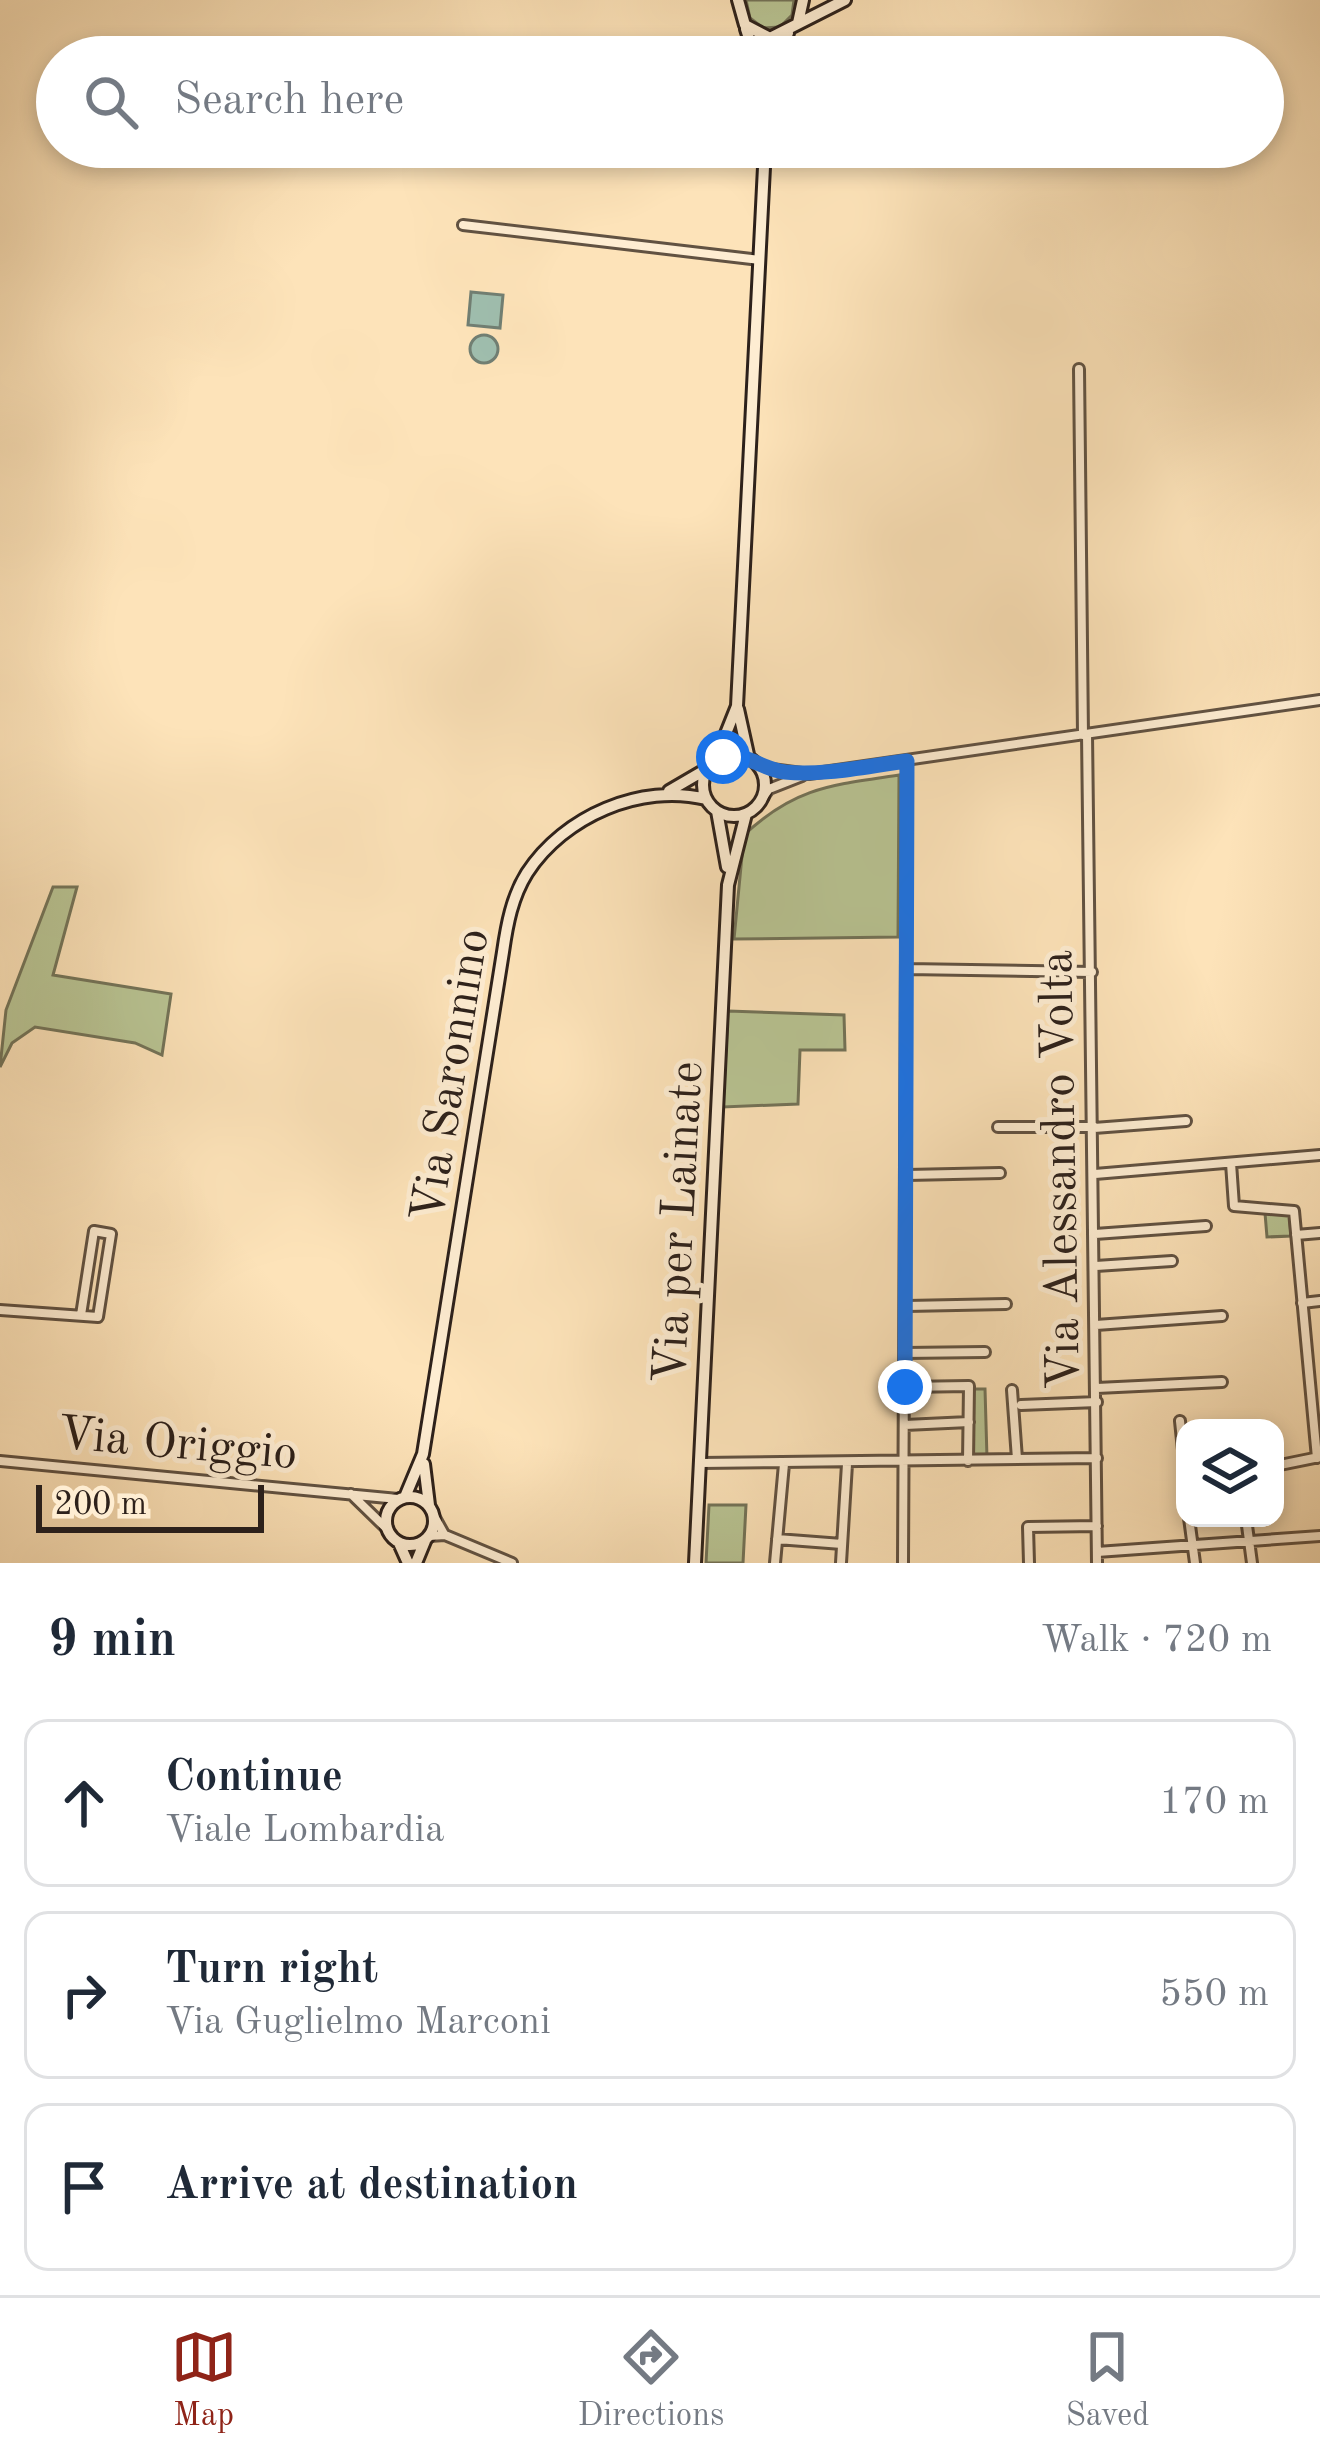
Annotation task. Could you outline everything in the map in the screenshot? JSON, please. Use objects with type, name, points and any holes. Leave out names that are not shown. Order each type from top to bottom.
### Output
[{"type":"main road","points":[[738,0],[748,36]]},
{"type":"main road","points":[[788,36],[802,0]]},
{"type":"main road","points":[[775,36],[845,0]]},
{"type":"main road","points":[[745,26],[766,36]]},
{"type":"main road","points":[[737,706],[703,782],[706,799],[717,812],[746,814],[759,803],[765,785],[737,706],[764,168]]},
{"type":"main road","points":[[712,764],[731,755],[754,763]]},
{"type":"main road","name":"Via Saronnino","points":[[666,793],[712,764]]},
{"type":"main road","name":"Via Saronnino","points":[[402,1498],[416,1481],[423,1454],[511,908],[528,871],[567,831],[622,802],[666,793],[706,799]]},
{"type":"main road","name":"Via per Lainate","points":[[695,1563],[728,885],[717,812]]},
{"type":"main road","name":"Via per Lainate","points":[[728,885],[746,814]]},
{"type":"main road","name":"Via Saronnino","points":[[423,1454],[431,1511]]},
{"type":"main road","points":[[402,1498],[431,1511],[427,1538],[412,1563],[387,1528],[386,1514],[402,1498]]},
{"type":"main road","points":[[399,1543],[427,1538]]},
{"type":"street","points":[[463,225],[760,260]]},
{"type":"street","name":"Via Alessandro Volta","points":[[1079,369],[1092,972],[1097,1558]]},
{"type":"street","points":[[759,803],[769,789],[809,774],[1320,700]]},
{"type":"street","points":[[903,1563],[907,761]]},
{"type":"street","points":[[754,763],[809,774]]},
{"type":"street","points":[[906,969],[1092,972]]},
{"type":"street","points":[[998,1127],[1186,1121]]},
{"type":"street","points":[[1095,1174],[1320,1155]]},
{"type":"street","points":[[1231,1163],[1234,1206],[1292,1208],[1315,1371],[1319,1457],[1284,1464]]},
{"type":"street","points":[[907,1175],[1000,1173]]},
{"type":"street","points":[[1095,1234],[1206,1226]]},
{"type":"street","points":[[0,1310],[81,1316],[98,1317],[112,1234],[94,1232],[81,1316]]},
{"type":"street","points":[[1296,1235],[1320,1233]]},
{"type":"street","points":[[1096,1266],[1172,1261]]},
{"type":"street","points":[[1302,1303],[1320,1301]]},
{"type":"street","points":[[907,1306],[1006,1304]]},
{"type":"street","points":[[1096,1324],[1222,1316]]},
{"type":"street","points":[[905,1353],[985,1352]]},
{"type":"street","points":[[1097,1388],[1222,1382]]},
{"type":"street","points":[[905,1387],[969,1386],[968,1461]]},
{"type":"street","points":[[1012,1390],[1017,1459]]},
{"type":"street","points":[[1021,1406],[1097,1402]]},
{"type":"street","points":[[904,1425],[969,1423]]},
{"type":"street","points":[[701,1463],[1097,1458]]},
{"type":"street","name":"Via Origgio","points":[[0,1461],[402,1498]]},
{"type":"street","points":[[775,1563],[784,1464]]},
{"type":"street","points":[[841,1563],[847,1464]]},
{"type":"street","name":"Via Origgio","points":[[350,1493],[387,1528]]},
{"type":"street","points":[[431,1511],[445,1535]]},
{"type":"street","points":[[1029,1563],[1028,1527],[1097,1526]]},
{"type":"street","points":[[1191,1527],[1195,1563]]},
{"type":"street","points":[[1247,1527],[1252,1563]]},
{"type":"street","points":[[427,1538],[445,1535],[512,1563]]},
{"type":"street","points":[[1097,1558],[1320,1536]]},
{"type":"street","points":[[777,1540],[842,1544]]},
{"type":"green space","points":[[746,0],[794,0],[792,15],[780,27],[763,28],[750,18]]},
{"type":"green space","points":[[899,775],[898,937],[734,939],[744,835],[780,807],[816,791]]},
{"type":"green space","points":[[53,887],[77,887],[53,975],[171,994],[162,1055],[135,1043],[35,1027],[12,1043],[0,1067],[6,1010]]},
{"type":"green space","points":[[728,1011],[844,1015],[845,1050],[800,1050],[798,1104],[723,1107]]},
{"type":"green space","points":[[1289,1211],[1291,1236],[1267,1237],[1265,1213]]},
{"type":"green space","points":[[969,1389],[985,1389],[987,1458],[971,1459]]},
{"type":"green space","points":[[709,1505],[746,1505],[743,1563],[706,1563]]},
{"type":"shaded area","points":[[471,292],[503,295],[500,328],[468,325]]},
{"type":"shaded area","points":[[484,335],[494,339],[498,349],[494,359],[484,363],[474,359],[470,349],[474,339]]},
{"type":"route","points":[[723,757],[740,755],[758,767],[809,774],[907,761],[905,1387]]}]
